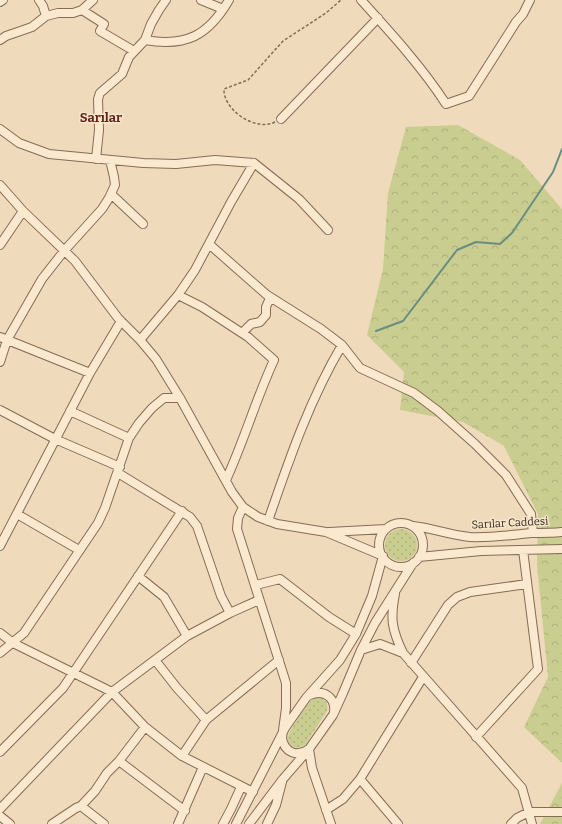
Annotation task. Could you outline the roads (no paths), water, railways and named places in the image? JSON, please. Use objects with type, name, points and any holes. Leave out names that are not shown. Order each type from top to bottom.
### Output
[{"type":"street","points":[[40,0],[46,16]]},
{"type":"street","points":[[2,35],[32,27],[46,16],[58,13],[73,13],[82,10],[93,0]]},
{"type":"street","points":[[96,159],[99,130],[98,99],[100,94],[122,74],[129,57],[145,40],[155,17],[166,0]]},
{"type":"street","points":[[201,0],[223,10]]},
{"type":"street","points":[[145,40],[161,43],[196,36],[207,29],[223,10],[229,0]]},
{"type":"street","points":[[361,0],[433,84],[446,104],[470,96],[504,40],[523,14],[530,0]]},
{"type":"street","points":[[82,10],[104,24],[100,31],[134,51]]},
{"type":"street","points":[[280,119],[378,18]]},
{"type":"street","points":[[0,128],[19,143],[49,154],[150,163],[176,164],[215,160],[254,163],[299,199],[328,230]]},
{"type":"street","points":[[0,362],[3,339],[64,250],[102,209],[111,194],[115,185],[110,160]]},
{"type":"street","points":[[140,340],[178,294],[195,270],[254,163]]},
{"type":"street","points":[[0,185],[23,211],[64,250],[121,322],[140,340],[156,359],[180,398],[232,492],[243,507],[238,518],[237,529],[286,683],[286,702],[282,743],[285,748],[302,757],[312,768]]},
{"type":"street","points":[[111,194],[143,224]]},
{"type":"street","points":[[0,245],[23,211]]},
{"type":"street","points":[[209,244],[270,298],[321,329],[342,345],[360,368],[414,394],[438,412],[475,444],[506,475],[531,514],[533,533]]},
{"type":"street","points":[[178,294],[199,304],[242,333],[274,360],[263,382],[238,454],[226,480]]},
{"type":"street","points":[[242,333],[251,324],[260,322],[266,315],[266,307],[270,298]]},
{"type":"street","points":[[0,546],[90,373],[121,322]]},
{"type":"street","points":[[3,339],[90,373]]},
{"type":"street","points":[[268,521],[300,430],[329,366],[342,345]]},
{"type":"street","points":[[0,653],[13,644],[24,633],[98,523],[119,470],[129,438],[139,423],[152,408],[164,398],[180,398]]},
{"type":"street","points":[[0,410],[119,470],[190,517],[197,526],[221,596],[230,614]]},
{"type":"street","points":[[70,411],[129,438]]},
{"type":"street","name":"Sarılar Caddesi","points":[[243,507],[258,517],[277,524],[326,532],[386,529],[399,523],[406,523],[413,526],[425,527],[470,537],[562,532]]},
{"type":"street","points":[[0,752],[63,688],[182,511]]},
{"type":"street","points":[[17,514],[79,550]]},
{"type":"street","points":[[249,824],[283,779],[309,749],[332,715],[344,693],[361,650],[378,617],[413,563],[419,557],[422,551],[422,537],[413,526]]},
{"type":"street","points":[[236,824],[283,732],[306,698],[340,660],[356,634],[372,596],[383,556],[380,549],[380,542],[386,529]]},
{"type":"street","name":"Sarılar Caddesi","points":[[326,532],[383,556],[393,565],[406,566],[413,563]]},
{"type":"street","points":[[419,557],[481,551],[562,549]]},
{"type":"street","points":[[476,737],[538,669],[524,550]]},
{"type":"street","points":[[138,576],[164,597],[187,636]]},
{"type":"street","points":[[256,585],[280,580],[329,617],[356,634]]},
{"type":"street","points":[[411,663],[448,605],[457,598],[470,592],[527,584]]},
{"type":"street","points":[[396,589],[392,608],[394,636],[403,653],[522,788],[532,824]]},
{"type":"street","points":[[0,808],[112,692],[187,636],[259,600]]},
{"type":"street","points":[[0,633],[13,644],[112,692],[145,726],[182,756],[253,792]]},
{"type":"street","points":[[361,650],[380,644],[403,653]]},
{"type":"street","points":[[155,660],[177,688],[206,720]]},
{"type":"street","points":[[182,756],[206,720],[279,660]]},
{"type":"street","points":[[326,810],[343,799],[360,778],[423,677]]},
{"type":"street","points":[[306,698],[315,692],[320,692],[329,696],[334,705],[332,715]]},
{"type":"street","points":[[52,824],[81,806],[95,791],[107,773],[119,761],[145,726]]},
{"type":"street","points":[[294,753],[300,754],[309,749]]},
{"type":"street","points":[[309,749],[312,768],[331,824]]},
{"type":"street","points":[[119,761],[185,811]]},
{"type":"street","points":[[178,824],[185,811],[203,766]]},
{"type":"street","points":[[360,778],[398,824]]},
{"type":"street","points":[[267,824],[276,805],[283,779]]},
{"type":"street","points":[[223,824],[241,787]]},
{"type":"street","points":[[81,806],[104,824]]},
{"type":"street","points":[[511,824],[516,818],[529,812],[562,812]]},
{"type":"street","points":[[0,816],[10,824]]},
{"type":"waterway","points":[[376,331],[403,321],[457,250],[476,242],[500,244],[512,233],[553,172],[562,149]]},
{"type":"district","name":"Sarılar","points":[[101,117]]}]
